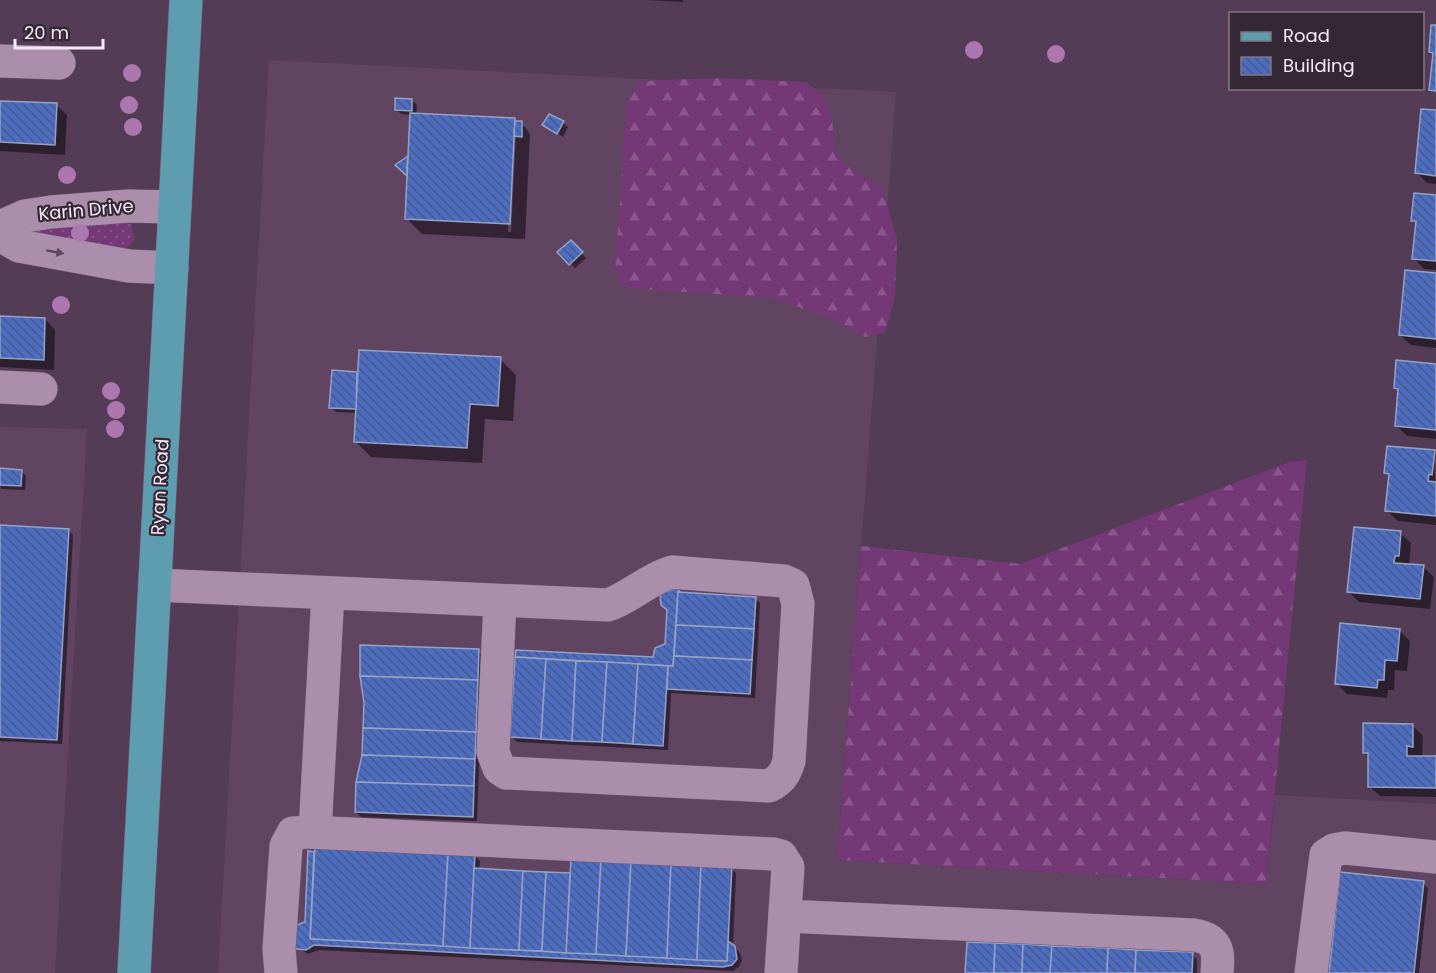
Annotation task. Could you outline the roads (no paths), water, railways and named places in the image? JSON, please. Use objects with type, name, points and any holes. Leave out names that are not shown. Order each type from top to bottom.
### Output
[{"type":"main road","name":"Ryan Road","points":[[134,973],[186,0]]},
{"type":"street","points":[[0,61],[59,63]]},
{"type":"street","name":"Karin Drive","points":[[0,227],[25,216],[51,212],[128,206],[175,207]]},
{"type":"street","name":"Karin Drive","points":[[0,235],[19,246],[129,266],[172,268]]},
{"type":"street","points":[[0,387],[41,389]]},
{"type":"street","points":[[155,585],[608,605],[621,600],[658,577],[672,572],[774,579],[793,585],[798,604],[789,761],[786,772],[779,781],[769,786],[506,773],[499,768],[493,752],[500,601]]},
{"type":"street","points":[[315,832],[328,593]]},
{"type":"street","points":[[281,973],[279,949],[286,846],[293,833],[315,832],[781,856],[788,867],[781,973]]},
{"type":"street","points":[[1311,973],[1326,855],[1334,850],[1345,848],[1436,857]]},
{"type":"street","points":[[785,916],[1194,935],[1211,939],[1216,945],[1219,954],[1218,973]]}]
